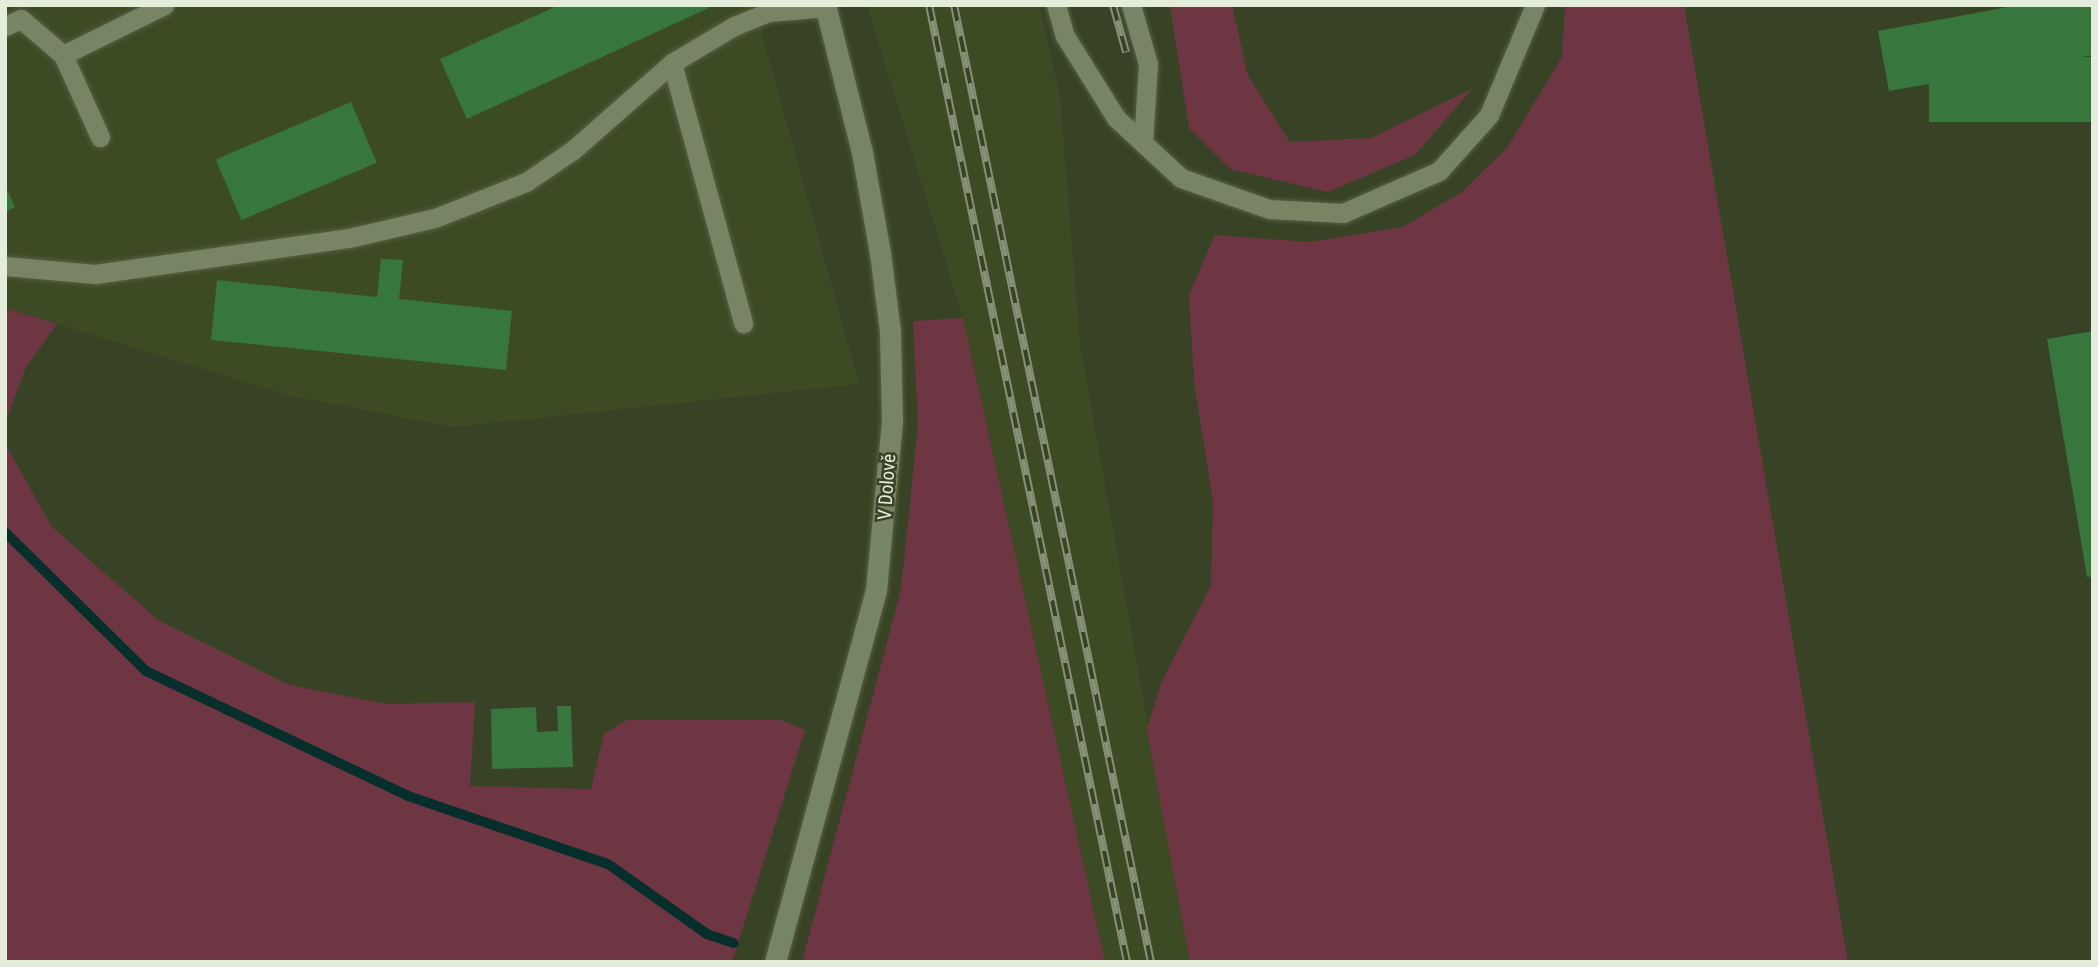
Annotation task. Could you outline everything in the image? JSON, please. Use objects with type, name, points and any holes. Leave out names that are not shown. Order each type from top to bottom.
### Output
[{"type":"street","name":"V Dolově","points":[[775,962],[876,590],[890,447],[890,331],[880,253],[862,152],[826,6]]},
{"type":"lane","points":[[63,55],[164,5]]},
{"type":"lane","points":[[1056,5],[1065,36],[1116,118],[1181,178],[1269,209],[1343,213],[1439,171],[1489,115],[1535,5]]},
{"type":"lane","points":[[1131,5],[1148,64],[1143,143]]},
{"type":"lane","points":[[5,266],[95,274],[349,238],[435,218],[526,182],[573,150],[672,63],[769,12],[826,6]]},
{"type":"lane","points":[[5,26],[21,19],[63,55],[100,136]]},
{"type":"lane","points":[[672,63],[743,323]]},
{"type":"shaded area","points":[[5,5],[754,5],[859,384],[454,427],[291,396],[5,308]]},
{"type":"shaded area","points":[[867,5],[1039,5],[1060,97],[1080,344],[1190,962],[1105,962],[963,318]]},
{"type":"shaded area","points":[[1170,5],[1232,5],[1248,76],[1290,142],[1371,138],[1472,89],[1415,155],[1328,192],[1230,169],[1189,128]]},
{"type":"shaded area","points":[[1565,5],[1684,5],[1848,962],[1190,962],[1147,730],[1161,683],[1211,585],[1213,501],[1194,382],[1189,295],[1215,235],[1310,242],[1403,227],[1462,192],[1507,148],[1562,57]]},
{"type":"shaded area","points":[[5,308],[57,324],[26,367],[5,424]]},
{"type":"shaded area","points":[[963,318],[1105,962],[802,962],[901,590],[918,424],[913,321]]},
{"type":"shaded area","points":[[5,443],[51,526],[158,620],[289,685],[386,704],[475,702],[470,786],[591,789],[604,734],[627,720],[781,720],[805,730],[732,962],[5,962]]},
{"type":"building","points":[[559,5],[715,5],[467,119],[440,59]]},
{"type":"building","points":[[2019,5],[2093,5],[2093,55],[1889,91],[1878,31]]},
{"type":"building","points":[[1929,57],[2093,57],[2093,122],[1929,122]]},
{"type":"building","points":[[351,102],[377,163],[241,220],[216,159]]},
{"type":"building","points":[[5,186],[15,207],[5,212]]},
{"type":"building","points":[[381,259],[403,260],[399,299],[512,311],[506,370],[211,340],[217,280],[377,297]]},
{"type":"building","points":[[2093,331],[2093,576],[2087,577],[2047,339]]},
{"type":"building","points":[[557,706],[571,706],[573,767],[492,769],[491,709],[536,707],[537,732],[558,731]]},
{"type":"waterway","points":[[5,532],[146,671],[408,796],[608,864],[707,934],[733,943]]},
{"type":"railway","points":[[929,5],[1127,962]]},
{"type":"railway","points":[[954,5],[1151,962]]},
{"type":"railway","points":[[1113,5],[1126,52]]}]
